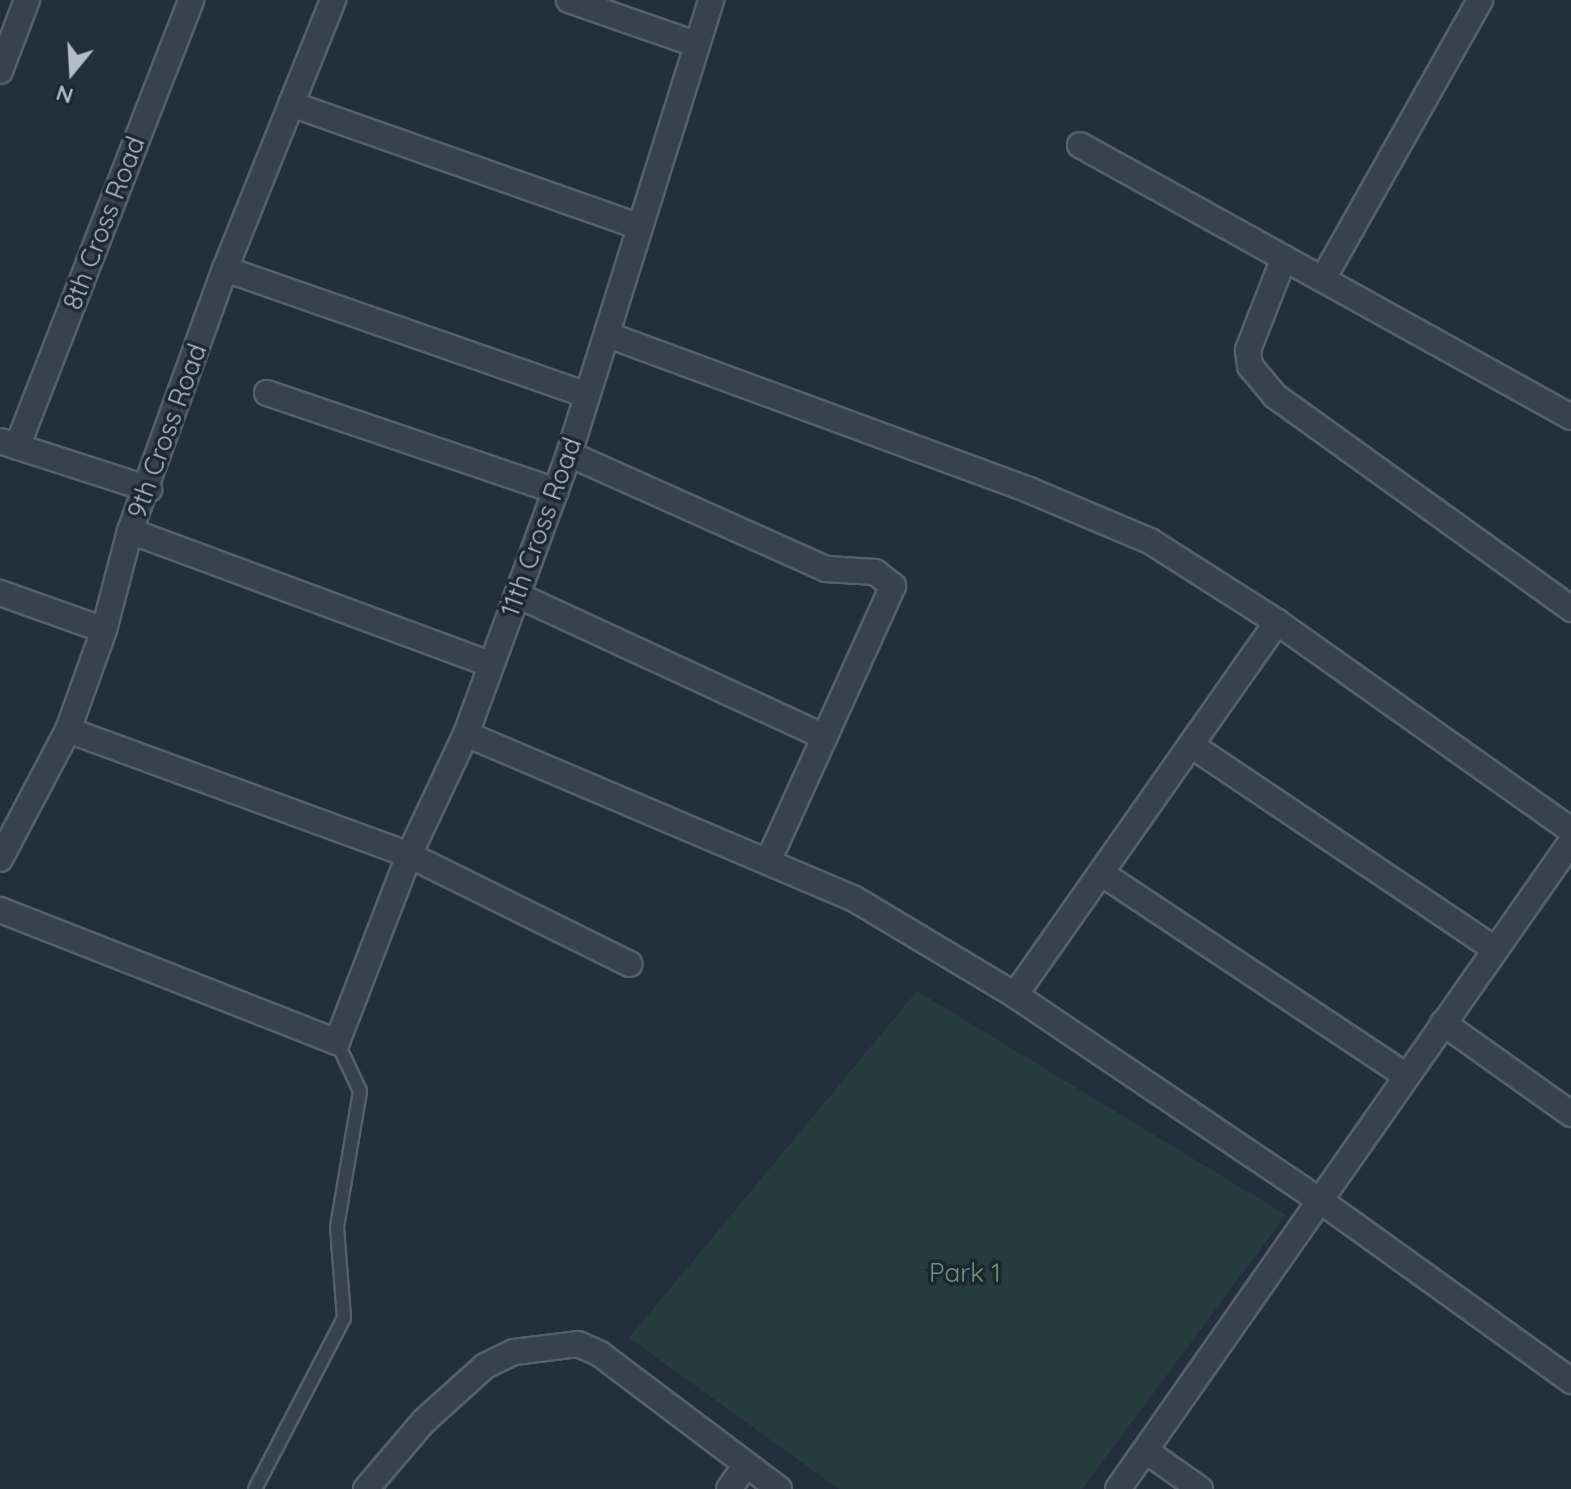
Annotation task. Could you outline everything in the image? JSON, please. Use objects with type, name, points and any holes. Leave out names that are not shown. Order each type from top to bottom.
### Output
[{"type":"street","points":[[0,71],[27,0]]},
{"type":"street","name":"8th Cross Road","points":[[8,444],[191,0]]},
{"type":"street","name":"9th Cross Road","points":[[0,859],[10,820],[68,730],[104,630],[130,531],[149,489],[225,269],[333,0]]},
{"type":"street","points":[[569,0],[695,44]]},
{"type":"street","name":"11th Cross Road","points":[[337,1042],[409,855],[466,734],[489,664],[556,491],[608,335],[711,0]]},
{"type":"street","points":[[1323,279],[1480,0]]},
{"type":"street","points":[[291,104],[640,227]]},
{"type":"street","points":[[1080,145],[1571,417]]},
{"type":"street","points":[[1284,258],[1248,350],[1250,366],[1267,386],[1571,609]]},
{"type":"street","points":[[225,269],[587,395]]},
{"type":"street","points":[[608,335],[1029,490],[1123,530],[1277,622],[1571,830]]},
{"type":"street","points":[[267,393],[556,491]]},
{"type":"street","points":[[8,444],[149,489]]},
{"type":"street","points":[[569,454],[826,569],[875,572],[889,580],[894,593],[768,862]]},
{"type":"street","points":[[130,531],[489,664]]},
{"type":"street","points":[[0,593],[104,630]]},
{"type":"street","points":[[517,595],[825,737]]},
{"type":"street","points":[[1015,995],[1277,622]]},
{"type":"street","points":[[68,730],[409,855],[630,964]]},
{"type":"street","points":[[466,734],[853,898],[1015,995],[1318,1199],[1571,1381]]},
{"type":"street","points":[[1191,745],[1495,949]]},
{"type":"street","points":[[1118,1489],[1318,1199],[1571,842]]},
{"type":"street","points":[[1101,873],[1405,1075]]},
{"type":"street","points":[[0,910],[337,1042]]},
{"type":"street","points":[[1443,1023],[1571,1114]]},
{"type":"street","points":[[366,1489],[424,1421],[485,1366],[514,1352],[578,1344],[600,1354],[779,1489]]},
{"type":"street","points":[[1146,1451],[1200,1489]]},
{"type":"street","points":[[729,1489],[746,1465]]},
{"type":"lane","points":[[255,1489],[344,1318],[337,1227],[360,1091],[337,1042]]},
{"type":"green space","name":"Park 1","points":[[917,991],[1286,1215],[1082,1489],[839,1489],[629,1338]]}]
